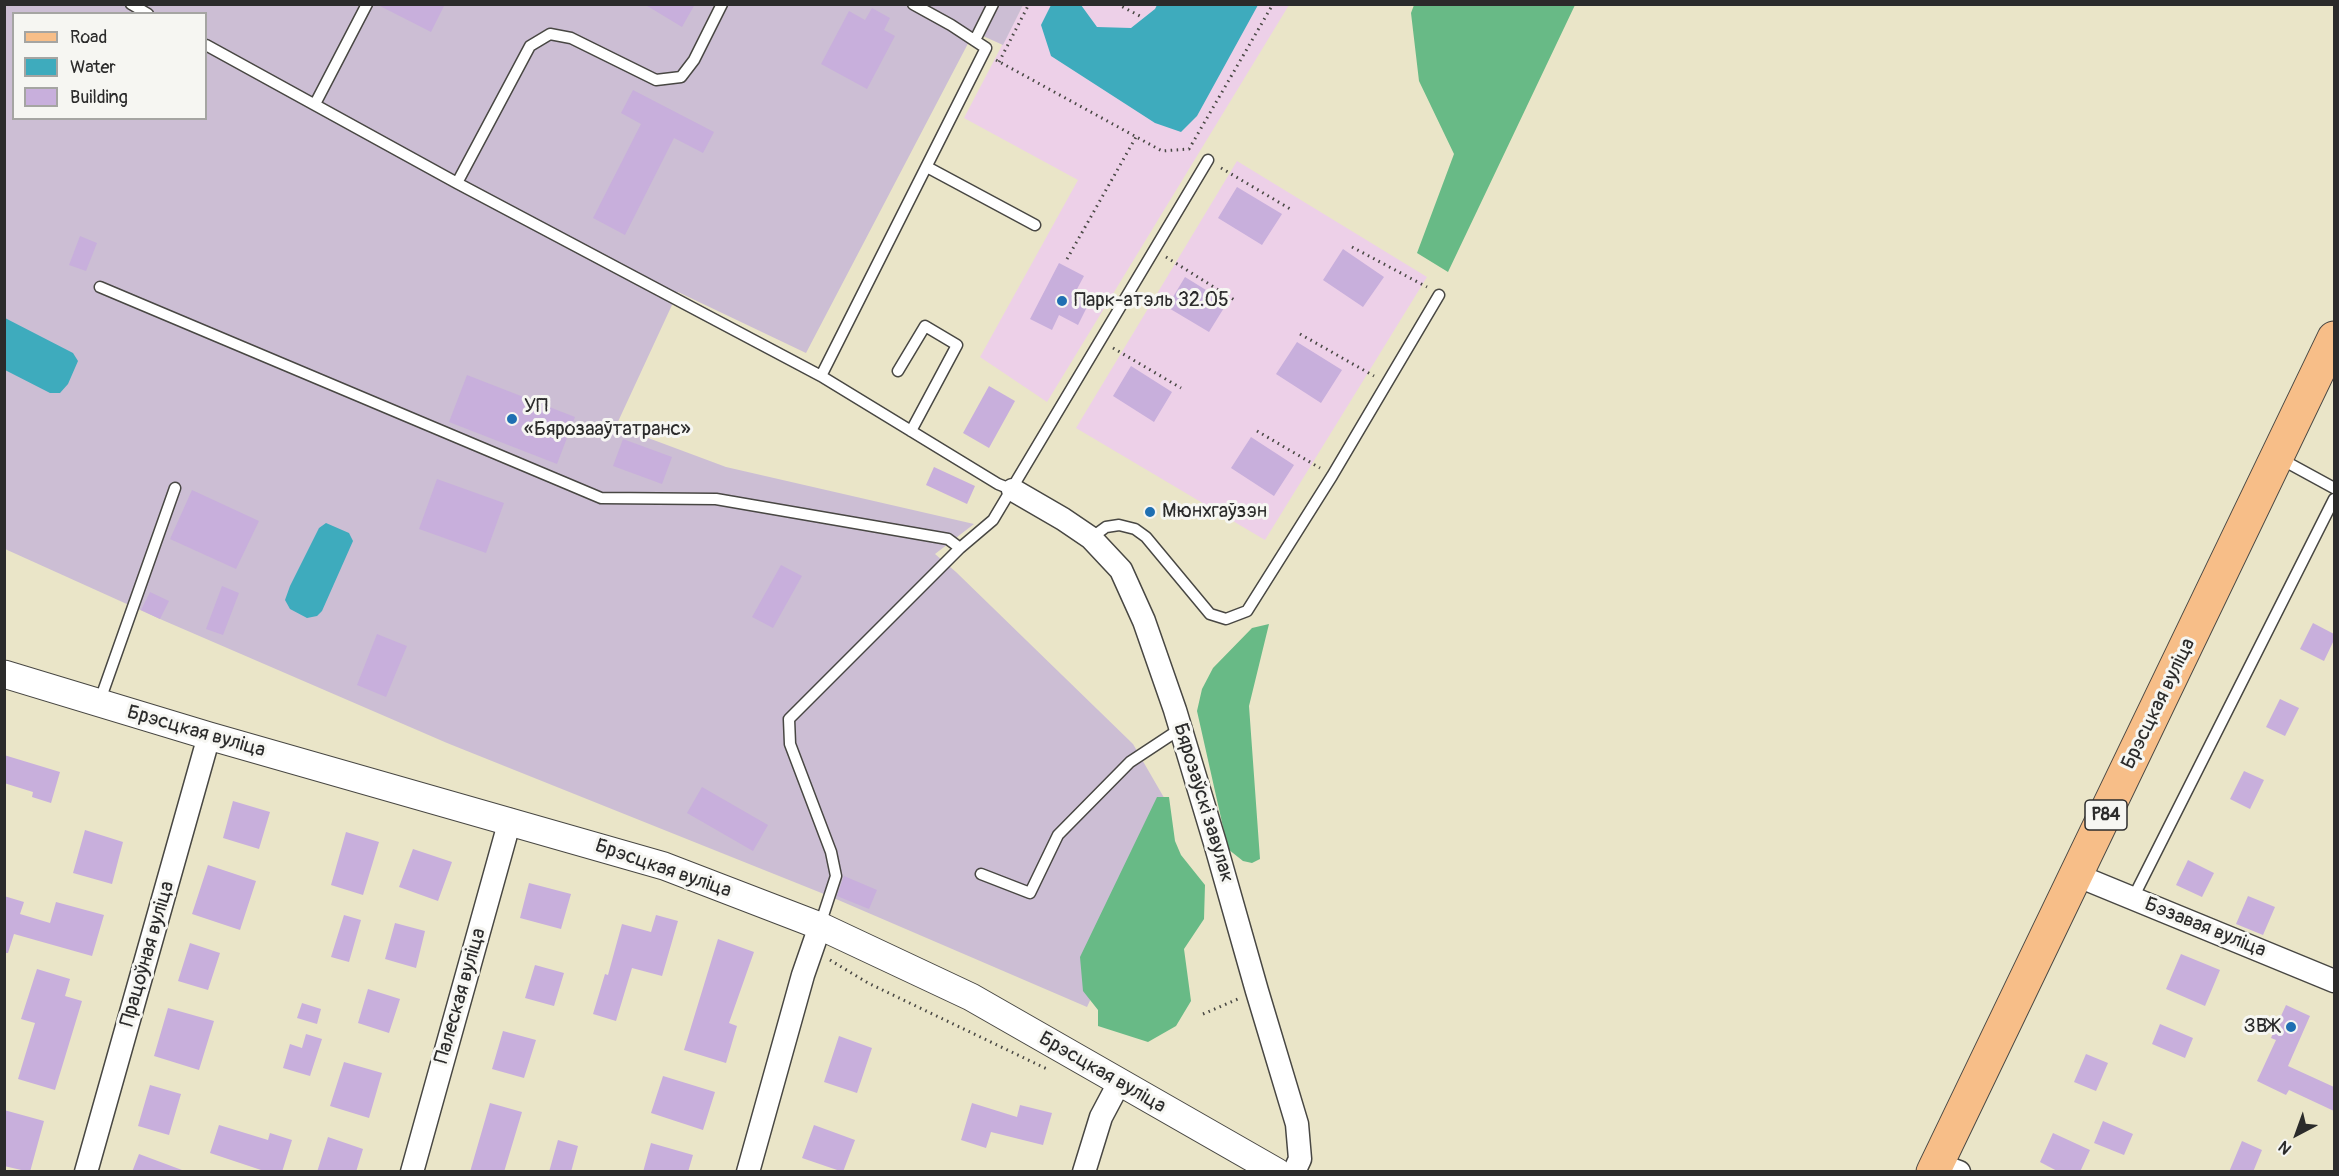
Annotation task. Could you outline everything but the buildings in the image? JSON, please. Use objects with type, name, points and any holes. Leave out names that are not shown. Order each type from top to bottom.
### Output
[{"type":"main road","name":"Брэсцкая вуліца","points":[[1943,1169],[2076,875],[2328,352]]},
{"type":"street","name":"Бярозаўскі завулак","points":[[1013,490],[1091,538],[1121,570],[1144,621],[1180,729],[1297,1124],[1300,1159],[1294,1172]]},
{"type":"street","name":"Брэсцкая вуліца","points":[[4,674],[209,736],[510,820],[664,866],[816,938],[971,997],[1277,1172]]},
{"type":"street","name":"Працоўная вуліца","points":[[86,1172],[209,736]]},
{"type":"street","name":"Палеская вуліца","points":[[412,1172],[510,820]]},
{"type":"street","name":"Бэзавая вуліца","points":[[2076,875],[2334,981]]},
{"type":"street","points":[[748,1172],[816,938]]},
{"type":"street","points":[[1084,1172],[1101,1117],[1119,1083]]},
{"type":"lane","points":[[131,4],[145,12]]},
{"type":"lane","points":[[315,104],[367,4]]},
{"type":"lane","points":[[457,183],[530,46],[550,34],[571,38],[656,80],[681,77],[694,60],[722,4]]},
{"type":"lane","points":[[821,376],[986,48],[913,4]]},
{"type":"lane","points":[[975,40],[993,4]]},
{"type":"lane","points":[[207,46],[457,183],[821,376],[998,484],[1013,490]]},
{"type":"lane","points":[[816,938],[836,876],[831,852],[790,744],[789,719],[960,548],[993,520],[1208,160]]},
{"type":"lane","points":[[927,167],[1035,225]]},
{"type":"lane","points":[[100,286],[601,498],[716,499],[948,539],[960,548]]},
{"type":"lane","points":[[1091,538],[1106,527],[1119,525],[1135,529],[1146,537],[1210,614],[1226,619],[1247,611],[1388,385],[1439,295]]},
{"type":"lane","points":[[898,371],[925,326],[957,345],[911,431]]},
{"type":"lane","points":[[2278,458],[2334,488]]},
{"type":"lane","points":[[99,703],[175,488]]},
{"type":"lane","points":[[2133,898],[2334,499]]},
{"type":"lane","points":[[981,874],[1030,893],[1058,836],[1130,762],[1180,729]]},
{"type":"path","points":[[1029,4],[999,62],[1162,151],[1189,149],[1273,4]]},
{"type":"path","points":[[1116,4],[1140,16]]},
{"type":"path","points":[[1067,259],[1136,137]]},
{"type":"path","points":[[1208,160],[1292,210]]},
{"type":"path","points":[[1352,247],[1439,295]]},
{"type":"path","points":[[1155,250],[1236,301]]},
{"type":"path","points":[[1300,334],[1388,385]]},
{"type":"path","points":[[1101,341],[1181,388]]},
{"type":"path","points":[[1257,431],[1332,476]]},
{"type":"path","points":[[816,938],[868,983],[1049,1070]]},
{"type":"path","points":[[1203,1014],[1257,991]]},
{"type":"shaded area","points":[[5,5],[1023,5],[1003,45],[974,32],[806,353],[678,292],[616,426],[726,467],[974,524],[935,554],[1133,744],[1170,808],[1125,925],[1087,1007],[829,896],[447,743],[160,619],[5,549]]},
{"type":"shaded area","points":[[1023,5],[1289,5],[1047,402],[980,357],[1078,180],[964,118]]},
{"type":"shaded area","points":[[1237,161],[1427,277],[1265,540],[1076,428]]},
{"type":"green space","points":[[1414,5],[1575,5],[1448,272],[1417,253],[1454,154],[1419,81],[1411,13]]},
{"type":"green space","points":[[1269,624],[1249,706],[1260,859],[1252,863],[1243,861],[1228,849],[1197,711],[1202,689],[1213,668],[1252,628]]},
{"type":"green space","points":[[1157,797],[1169,797],[1175,841],[1181,855],[1205,885],[1204,919],[1184,949],[1191,1001],[1176,1026],[1148,1042],[1098,1026],[1098,1010],[1083,991],[1080,957]]},
{"type":"water","points":[[1051,5],[1081,5],[1097,27],[1131,28],[1157,5],[1258,5],[1197,116],[1181,132],[1155,123],[1051,56],[1041,25]]},
{"type":"water","points":[[5,318],[73,353],[78,361],[68,384],[60,393],[50,393],[5,370]]},
{"type":"water","points":[[326,523],[349,533],[353,541],[322,611],[317,616],[307,618],[290,609],[285,600],[319,528]]},
{"type":"place","name":"Парк-атэль 32.05","points":[[1062,301]]},
{"type":"place","name":"УП «Бярозааўтатранс»","points":[[512,419]]},
{"type":"place","name":"Мюнхгаўзэн","points":[[1150,512]]},
{"type":"place","name":"ЗВЖ","points":[[2291,1027]]}]
